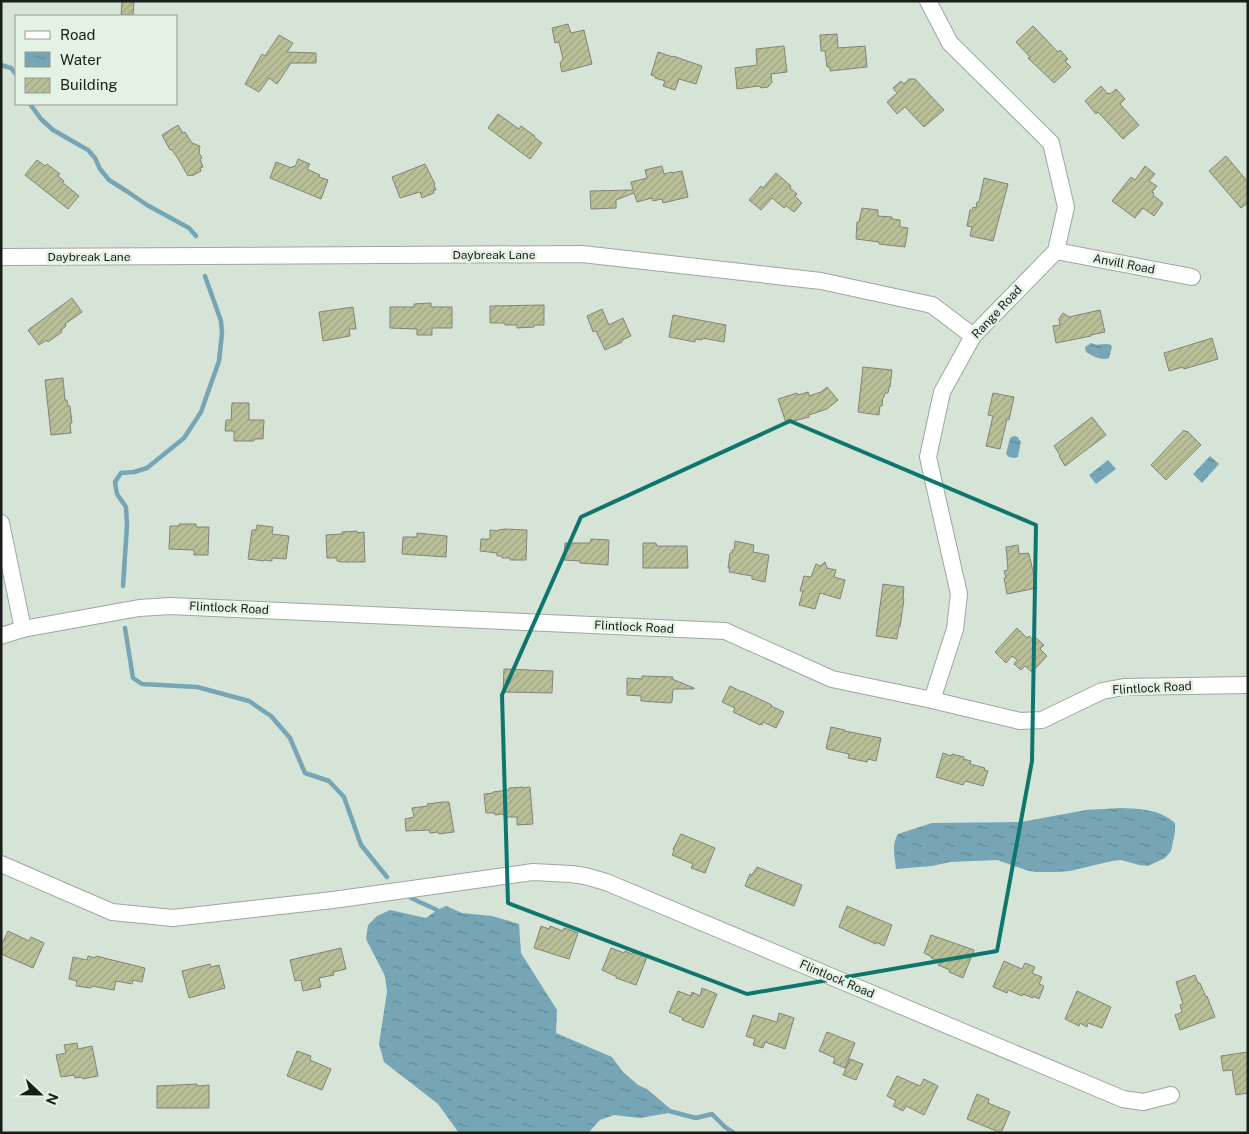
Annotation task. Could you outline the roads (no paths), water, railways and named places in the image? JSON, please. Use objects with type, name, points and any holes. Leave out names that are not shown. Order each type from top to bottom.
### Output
[{"type":"street","points":[[928,1],[950,43],[1051,143],[1066,207],[1056,250]]},
{"type":"street","name":"Anvill Road","points":[[1056,250],[1192,277]]},
{"type":"street","name":"Range Road","points":[[932,700],[955,629],[959,594],[928,457],[942,392],[973,336],[1056,250]]},
{"type":"street","name":"Daybreak Lane","points":[[1,257],[582,254],[821,281],[932,305],[973,336]]},
{"type":"street","points":[[1,523],[23,629]]},
{"type":"street","name":"Flintlock Road","points":[[1,636],[23,629],[139,608],[170,606],[725,631],[832,679],[1020,721],[1042,720],[1102,691],[1124,687],[1248,685]]},
{"type":"street","name":"Flintlock Road","points":[[1,864],[112,912],[173,918],[333,900],[533,872],[585,876],[615,886],[1123,1099],[1143,1102],[1171,1094]]},
{"type":"water","points":[[1091,343],[1111,345],[1109,358],[1100,358],[1086,352],[1085,347]]},
{"type":"water","points":[[1018,437],[1021,441],[1018,457],[1014,458],[1006,454],[1010,438]]},
{"type":"water","points":[[1210,456],[1219,464],[1202,483],[1193,474]]},
{"type":"water","points":[[1108,460],[1116,469],[1096,484],[1089,475]]},
{"type":"water","points":[[1120,808],[1156,812],[1175,823],[1171,851],[1165,858],[1148,866],[1121,860],[1070,871],[1056,872],[1029,871],[997,860],[950,862],[932,866],[896,869],[894,847],[898,834],[932,823],[1021,822],[1086,810]]},
{"type":"water","points":[[446,906],[462,913],[492,916],[519,924],[521,953],[557,1010],[556,1033],[612,1057],[623,1072],[674,1112],[640,1118],[614,1115],[600,1120],[590,1133],[459,1133],[438,1104],[384,1062],[379,1044],[387,992],[385,976],[366,939],[368,925],[377,916],[390,910],[426,918]]},
{"type":"waterway","points":[[1,65],[11,68],[15,73]]},
{"type":"waterway","points":[[31,105],[41,119],[53,130],[88,150],[109,180],[147,205],[189,228],[196,236]]},
{"type":"waterway","points":[[123,586],[127,525],[126,507],[117,494],[115,482],[121,473],[147,468],[184,438],[201,412],[219,361],[222,333],[221,321],[205,276]]},
{"type":"waterway","points":[[125,628],[133,678],[142,684],[197,687],[249,701],[271,716],[290,738],[305,773],[329,781],[344,797],[361,845],[387,877]]},
{"type":"waterway","points":[[411,898],[441,913]]},
{"type":"waterway","points":[[669,1111],[696,1118],[712,1114],[734,1133]]}]
